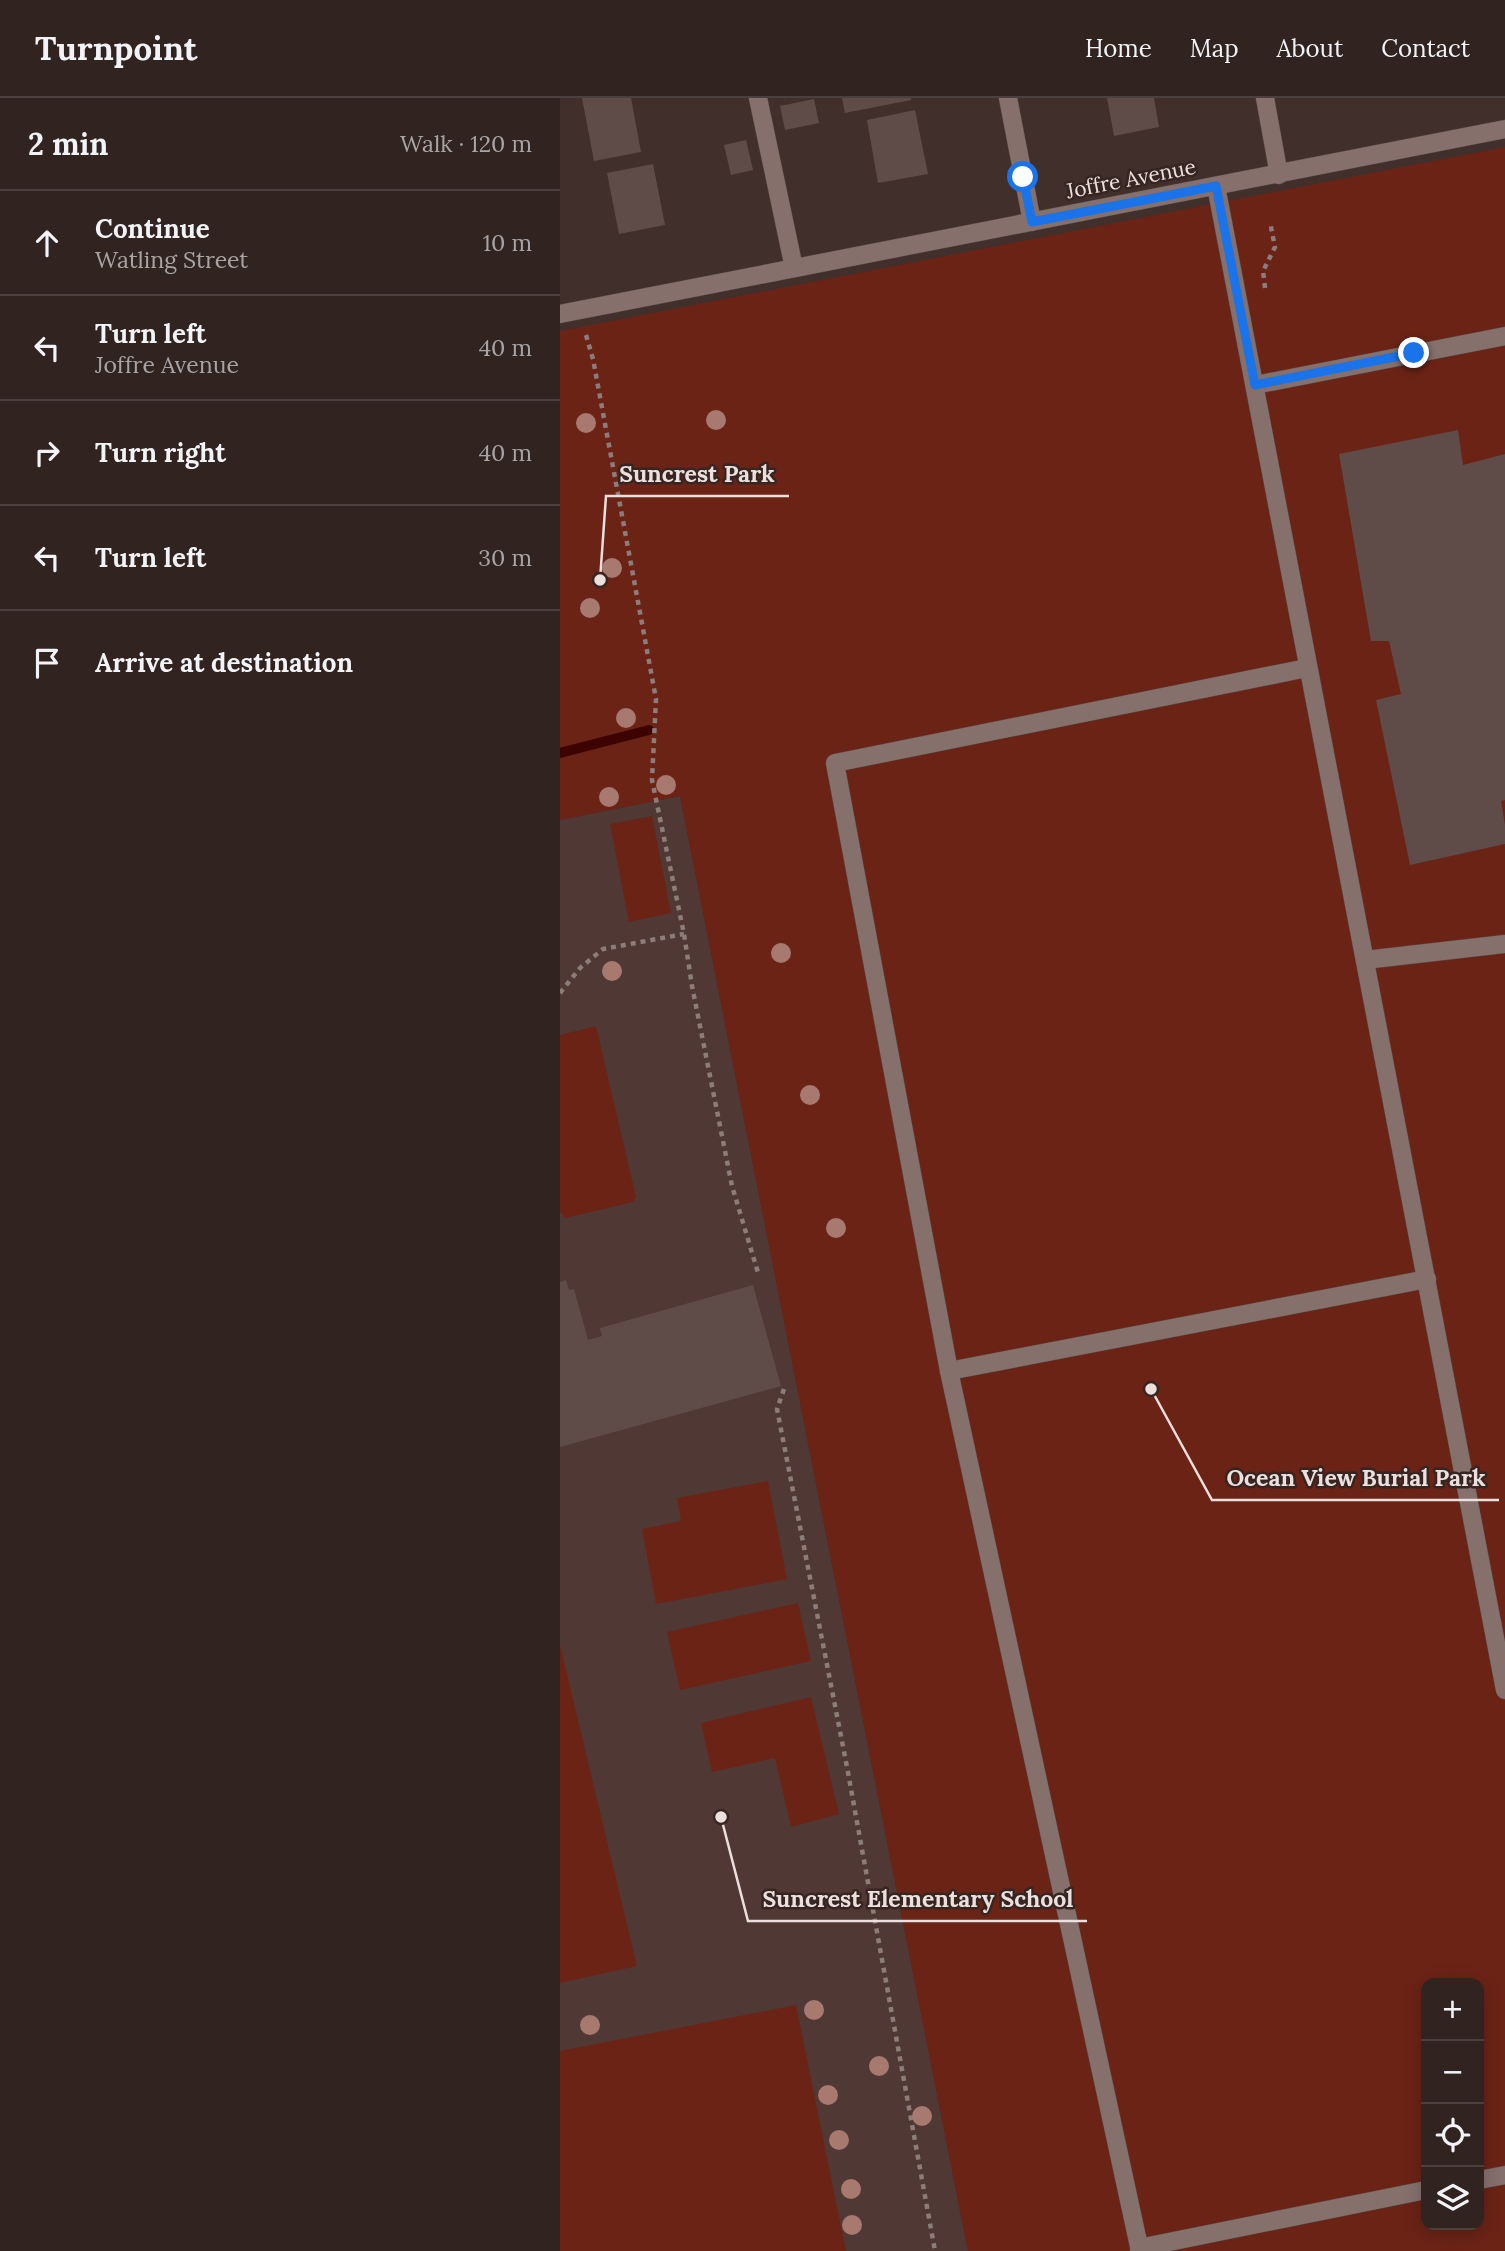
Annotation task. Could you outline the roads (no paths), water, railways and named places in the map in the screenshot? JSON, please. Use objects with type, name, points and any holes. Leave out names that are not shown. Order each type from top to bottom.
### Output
[{"type":"street","points":[[758,98],[794,268]]},
{"type":"street","points":[[1008,98],[1032,222]]},
{"type":"street","points":[[1265,98],[1279,174]]},
{"type":"street","name":"Joffre Avenue","points":[[560,314],[1505,129]]},
{"type":"street","points":[[1216,186],[1505,1690]]},
{"type":"street","points":[[1255,385],[1505,336]]},
{"type":"street","points":[[1307,668],[835,763],[949,1371],[1139,2250],[1421,2191]]},
{"type":"street","points":[[1365,960],[1505,944]]},
{"type":"street","points":[[949,1371],[1427,1279]]},
{"type":"street","points":[[1484,2179],[1505,2175]]},
{"type":"waterway","points":[[560,753],[649,730]]},
{"type":"place","name":"Suncrest Park","points":[[600,580]]},
{"type":"place","name":"Ocean View Burial Park","points":[[1151,1389]]},
{"type":"place","name":"Suncrest Elementary School","points":[[721,1817]]}]
